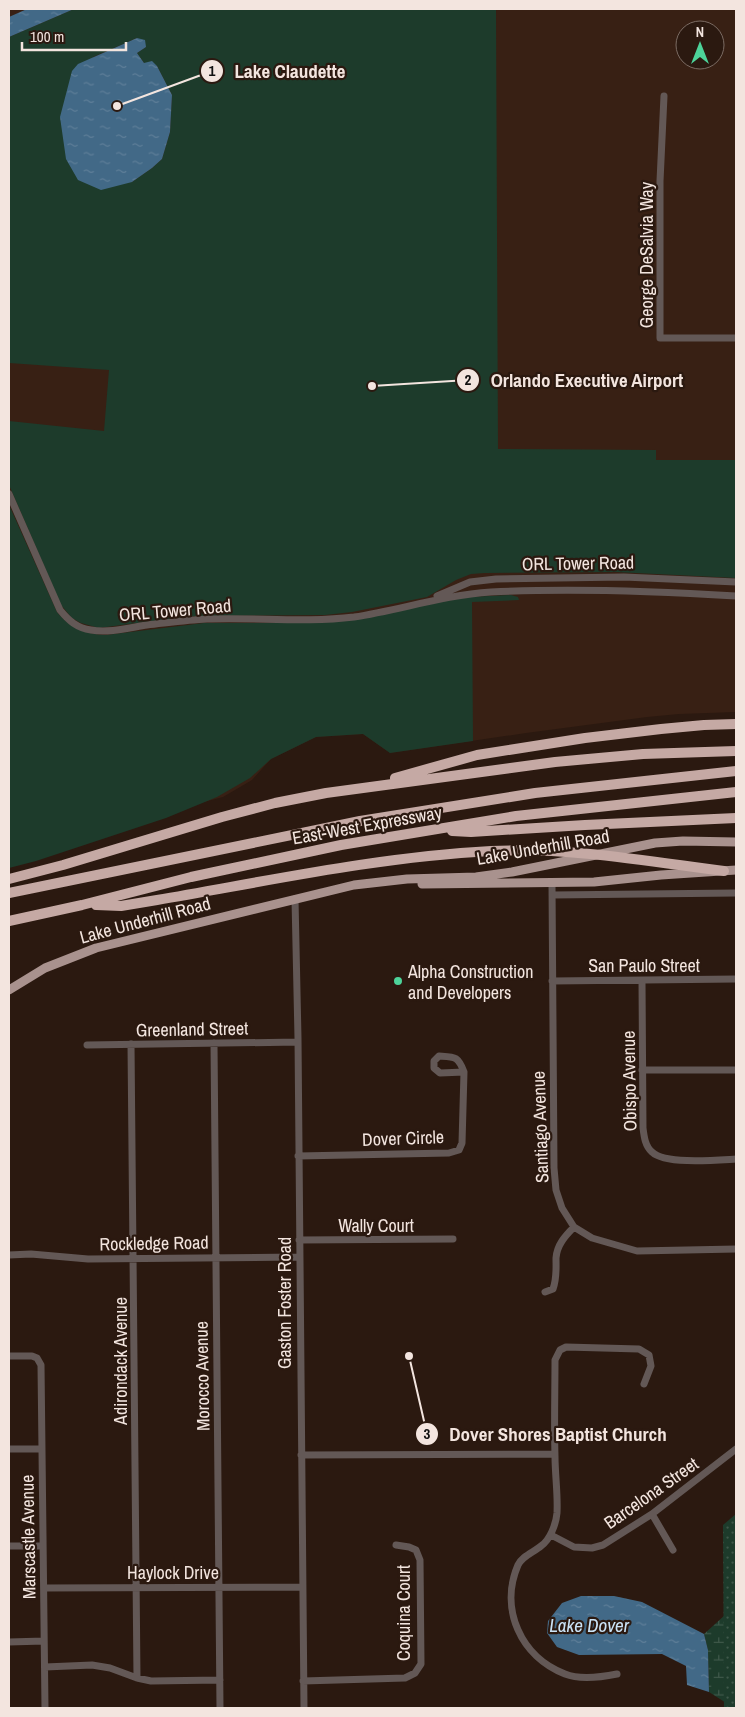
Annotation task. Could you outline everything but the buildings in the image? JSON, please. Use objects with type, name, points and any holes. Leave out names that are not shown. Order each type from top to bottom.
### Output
[{"type":"highway","points":[[357,788],[477,755],[585,738],[704,725],[736,724]]},
{"type":"highway","points":[[9,879],[72,863],[185,828],[275,803],[357,788],[555,762],[643,754],[736,751]]},
{"type":"highway","name":"East-West Expressway","points":[[9,893],[360,820],[536,793],[736,771]]},
{"type":"highway","name":"East-West Expressway","points":[[9,921],[248,864],[341,845],[516,816],[736,792]]},
{"type":"highway","points":[[428,830],[471,832],[736,818]]},
{"type":"highway","points":[[82,905],[121,906],[376,862],[492,851],[553,851],[602,855],[724,870]]},
{"type":"main road","name":"Lake Underhill Road","points":[[9,990],[44,968],[96,948],[354,885],[407,879],[476,876],[512,872],[633,847],[683,841],[736,842]]},
{"type":"main road","name":"Lake Underhill Road","points":[[354,885],[552,884],[736,870]]},
{"type":"street","name":"George DeSalvia Way","points":[[664,96],[660,181],[660,338],[736,338]]},
{"type":"street","name":"ORL Tower Road","points":[[9,494],[60,610],[79,628],[92,630],[111,631],[207,619],[323,619],[355,616],[469,594],[526,590],[680,592],[736,596]]},
{"type":"street","name":"ORL Tower Road","points":[[425,602],[470,582],[526,578],[624,577],[736,582]]},
{"type":"street","points":[[526,578],[526,590]]},
{"type":"street","points":[[680,592],[681,579]]},
{"type":"street","name":"Santiago Avenue","points":[[552,884],[554,1168],[556,1190],[562,1208],[574,1227],[592,1238],[637,1252],[736,1249]]},
{"type":"street","points":[[552,895],[736,893]]},
{"type":"street","name":"Gaston Foster Road","points":[[295,898],[304,1708]]},
{"type":"street","name":"San Paulo Street","points":[[552,981],[736,980]]},
{"type":"street","name":"Obispo Avenue","points":[[642,981],[643,1128],[645,1141],[652,1152],[673,1160],[736,1160]]},
{"type":"street","name":"Greenland Street","points":[[87,1045],[298,1042]]},
{"type":"street","name":"Adirondack Avenue","points":[[131,1044],[137,1678]]},
{"type":"street","name":"Morocco Avenue","points":[[214,1044],[220,1708]]},
{"type":"street","points":[[642,1070],[736,1070]]},
{"type":"street","name":"Dover Circle","points":[[298,1156],[449,1153],[459,1150],[462,1143],[464,1072]]},
{"type":"street","points":[[545,1292],[553,1289],[556,1281],[556,1255],[565,1236],[574,1227]]},
{"type":"street","name":"Wally Court","points":[[299,1240],[453,1239]]},
{"type":"street","name":"Rockledge Road","points":[[9,1255],[30,1254],[88,1259],[299,1257]]},
{"type":"street","points":[[618,1674],[600,1678],[567,1675],[537,1658],[520,1636],[512,1618],[510,1598],[513,1578],[519,1563],[543,1545],[551,1535],[557,1514],[554,1454],[555,1360],[560,1350],[566,1347],[639,1349],[649,1355],[651,1366],[644,1384]]},
{"type":"street","name":"Marscastle Avenue","points":[[9,1356],[32,1356],[37,1358],[41,1364],[45,1708]]},
{"type":"street","points":[[9,1449],[42,1449]]},
{"type":"street","name":"Barcelona Street","points":[[551,1535],[574,1547],[592,1548],[603,1545],[652,1514],[736,1449]]},
{"type":"street","points":[[300,1455],[554,1454]]},
{"type":"street","points":[[652,1514],[673,1550]]},
{"type":"street","name":"Coquina Court","points":[[304,1681],[405,1678],[415,1673],[422,1664],[420,1560],[416,1550],[396,1545]]},
{"type":"street","points":[[9,1546],[43,1546]]},
{"type":"street","name":"Haylock Drive","points":[[44,1588],[302,1587]]},
{"type":"street","points":[[9,1642],[44,1641]]},
{"type":"street","points":[[44,1667],[92,1665],[110,1668],[151,1681],[220,1680]]},
{"type":"shaded area","points":[[9,9],[736,9],[736,712],[647,717],[390,753],[363,734],[316,737],[271,759],[252,780],[223,797],[165,812],[9,867]]},
{"type":"green space","points":[[74,9],[496,9],[498,449],[656,450],[656,460],[736,460],[736,578],[616,572],[485,573],[471,574],[456,580],[427,597],[352,612],[325,615],[198,616],[99,628],[81,623],[72,618],[61,605],[9,485],[9,421],[104,431],[109,370],[9,363],[9,37]],"holes":[[[137,38],[146,47],[137,53],[144,63],[157,66],[172,95],[170,132],[162,159],[132,182],[93,57]]]},
{"type":"green space","points":[[9,505],[57,612],[73,626],[91,633],[106,635],[204,623],[318,623],[468,597],[511,595],[518,597],[519,600],[472,602],[473,741],[390,753],[363,734],[316,737],[271,759],[250,778],[217,797],[166,818],[36,861],[9,868]]},
{"type":"green space","points":[[736,1514],[736,1708],[724,1708],[723,1525]]},
{"type":"green space","points":[[725,1615],[734,1708],[709,1692],[708,1650],[704,1634]]},
{"type":"water","points":[[27,9],[74,9],[9,37],[9,17]]},
{"type":"water","points":[[137,38],[145,40],[146,47],[137,53],[144,63],[152,61],[157,66],[172,95],[170,132],[162,159],[152,168],[132,182],[101,190],[78,180],[66,159],[60,117],[72,71],[78,64]]},
{"type":"water","name":"Lake Dover","points":[[581,1596],[614,1596],[642,1602],[704,1634],[708,1650],[709,1692],[687,1685],[686,1666],[662,1654],[579,1655],[557,1647],[547,1633],[548,1621],[562,1603]]},
{"type":"place","name":"Lake Claudette","points":[[117,106]]},
{"type":"place","name":"Orlando Executive Airport","points":[[372,386]]},
{"type":"place","name":"Alpha Construction and Developers","points":[[398,981]]},
{"type":"place","name":"Dover Shores Baptist Church","points":[[409,1356]]}]
